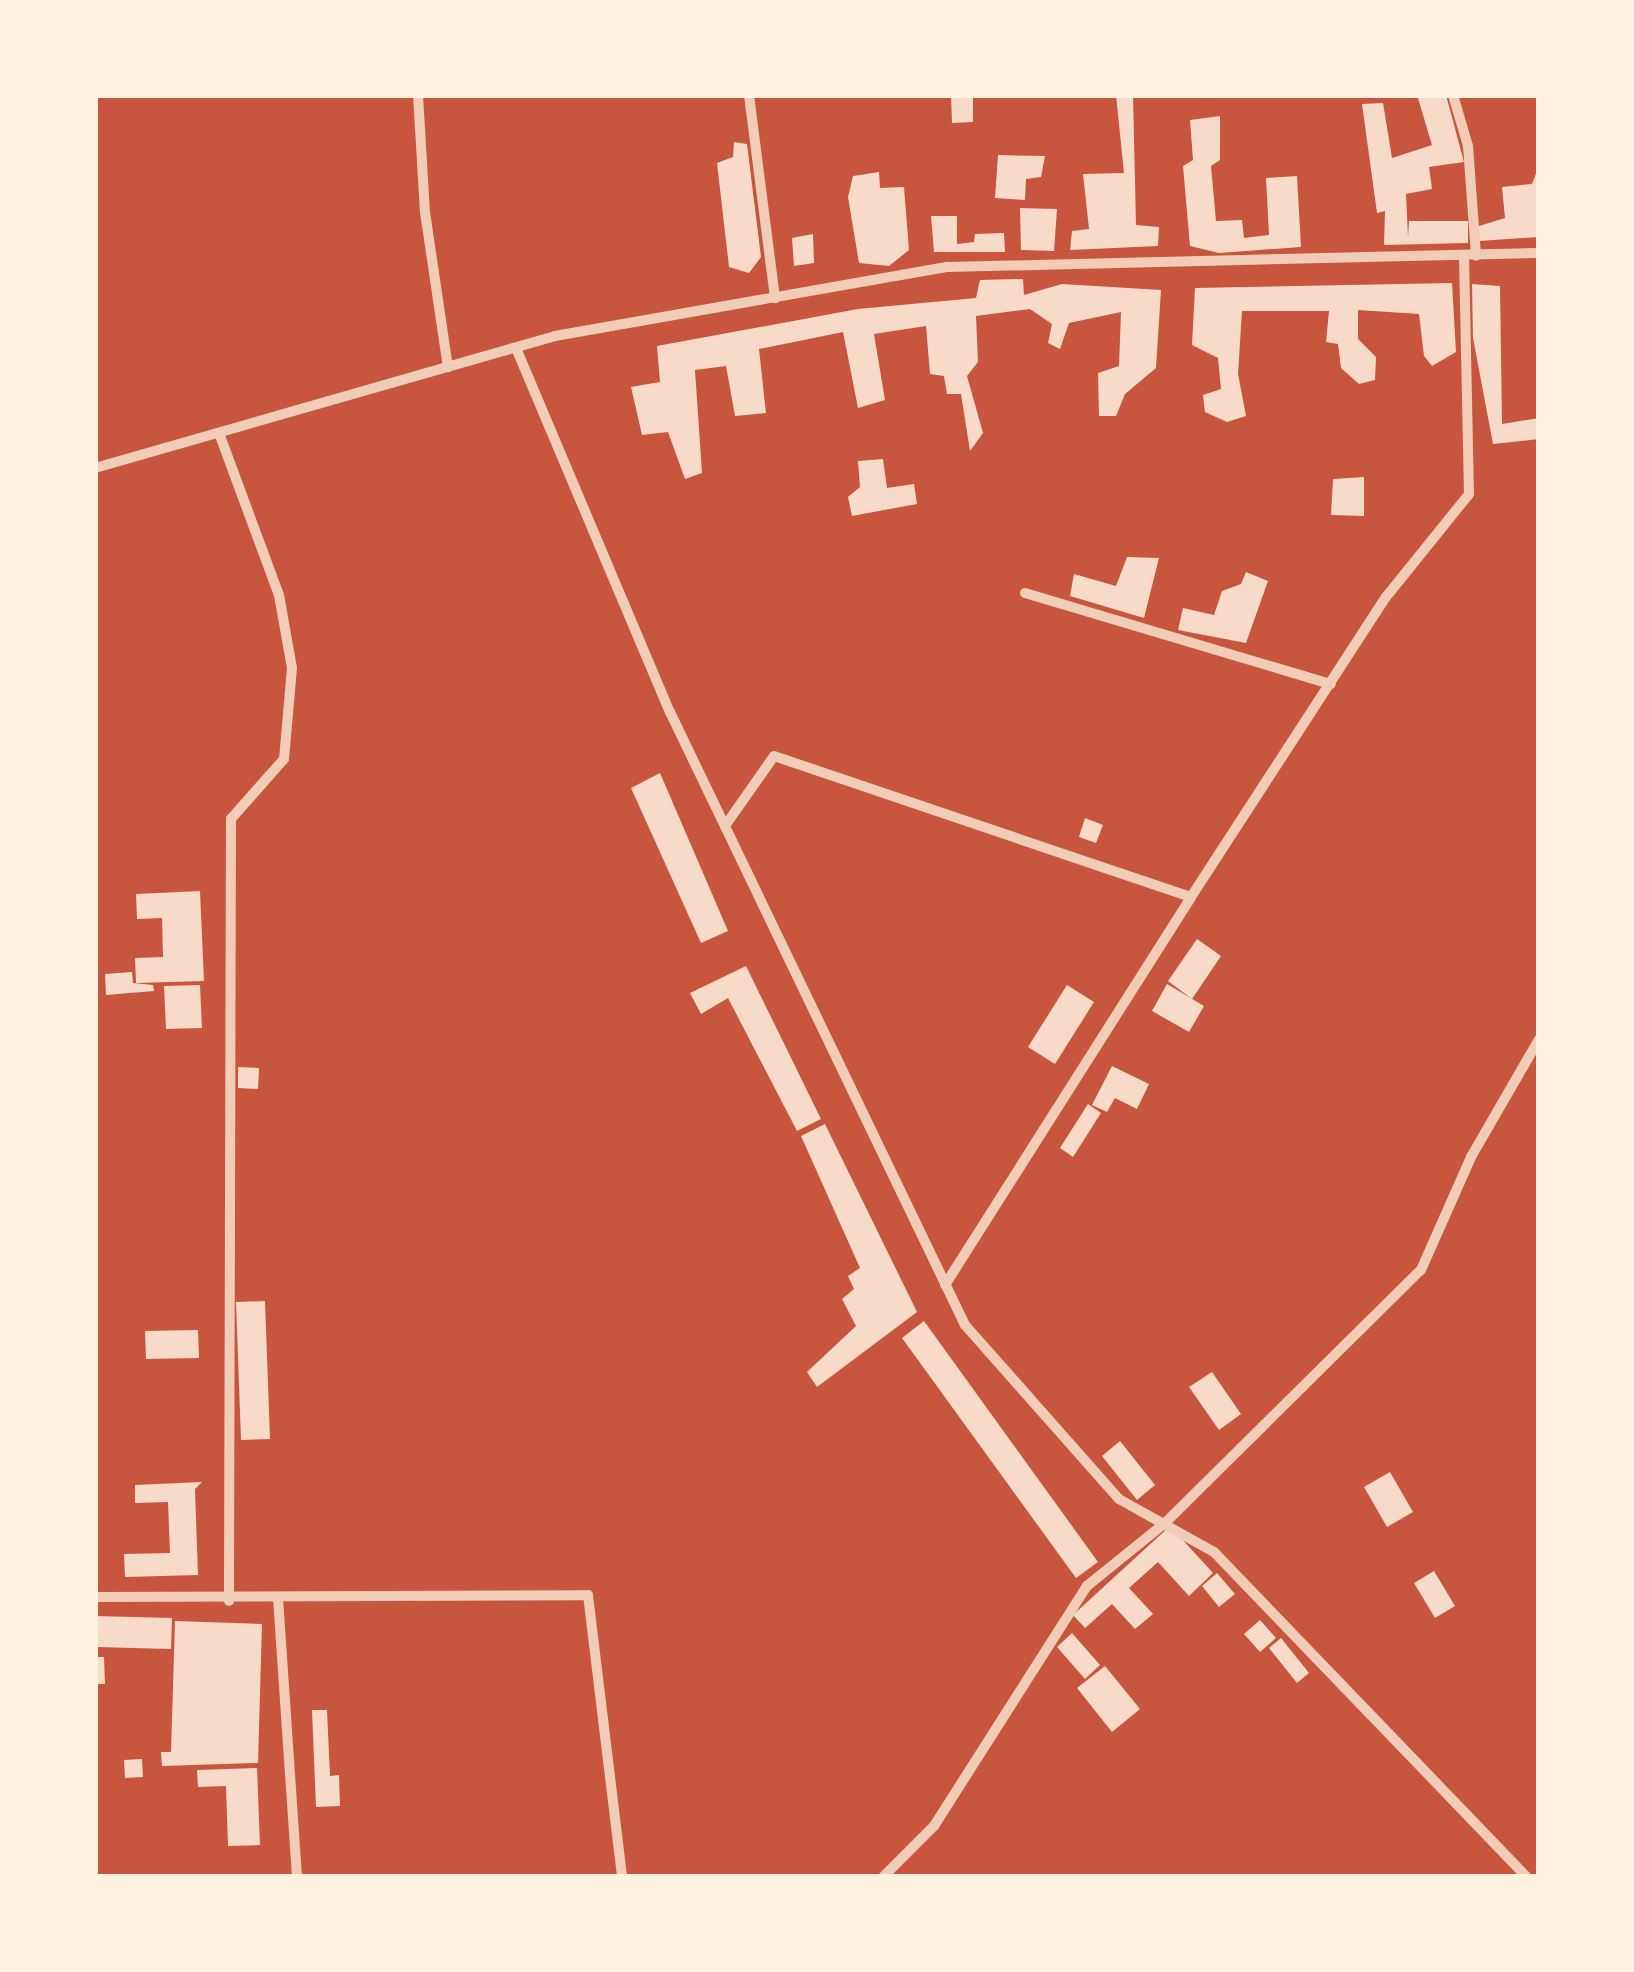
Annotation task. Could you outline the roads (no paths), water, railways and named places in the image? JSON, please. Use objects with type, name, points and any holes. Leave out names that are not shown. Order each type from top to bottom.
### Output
[{"type":"street","points":[[418,95],[425,212],[448,367]]},
{"type":"street","points":[[748,95],[776,298]]},
{"type":"street","points":[[946,1285],[1386,597],[1469,494],[1468,146],[1453,95]]},
{"type":"street","points":[[95,468],[516,348],[948,267],[1539,253]]},
{"type":"street","points":[[516,348],[670,712],[965,1325],[1120,1499],[1214,1552],[1527,1877]]},
{"type":"street","points":[[219,433],[279,595],[292,668],[284,759],[231,819],[229,1601]]},
{"type":"street","points":[[1025,593],[1331,684]]},
{"type":"street","points":[[725,826],[774,756],[1191,897]]},
{"type":"street","points":[[883,1877],[934,1826],[1087,1586],[1166,1522],[1422,1270],[1471,1157],[1539,1039]]},
{"type":"street","points":[[95,1598],[229,1601],[588,1596],[622,1877]]},
{"type":"street","points":[[278,1598],[296,1877]]}]
